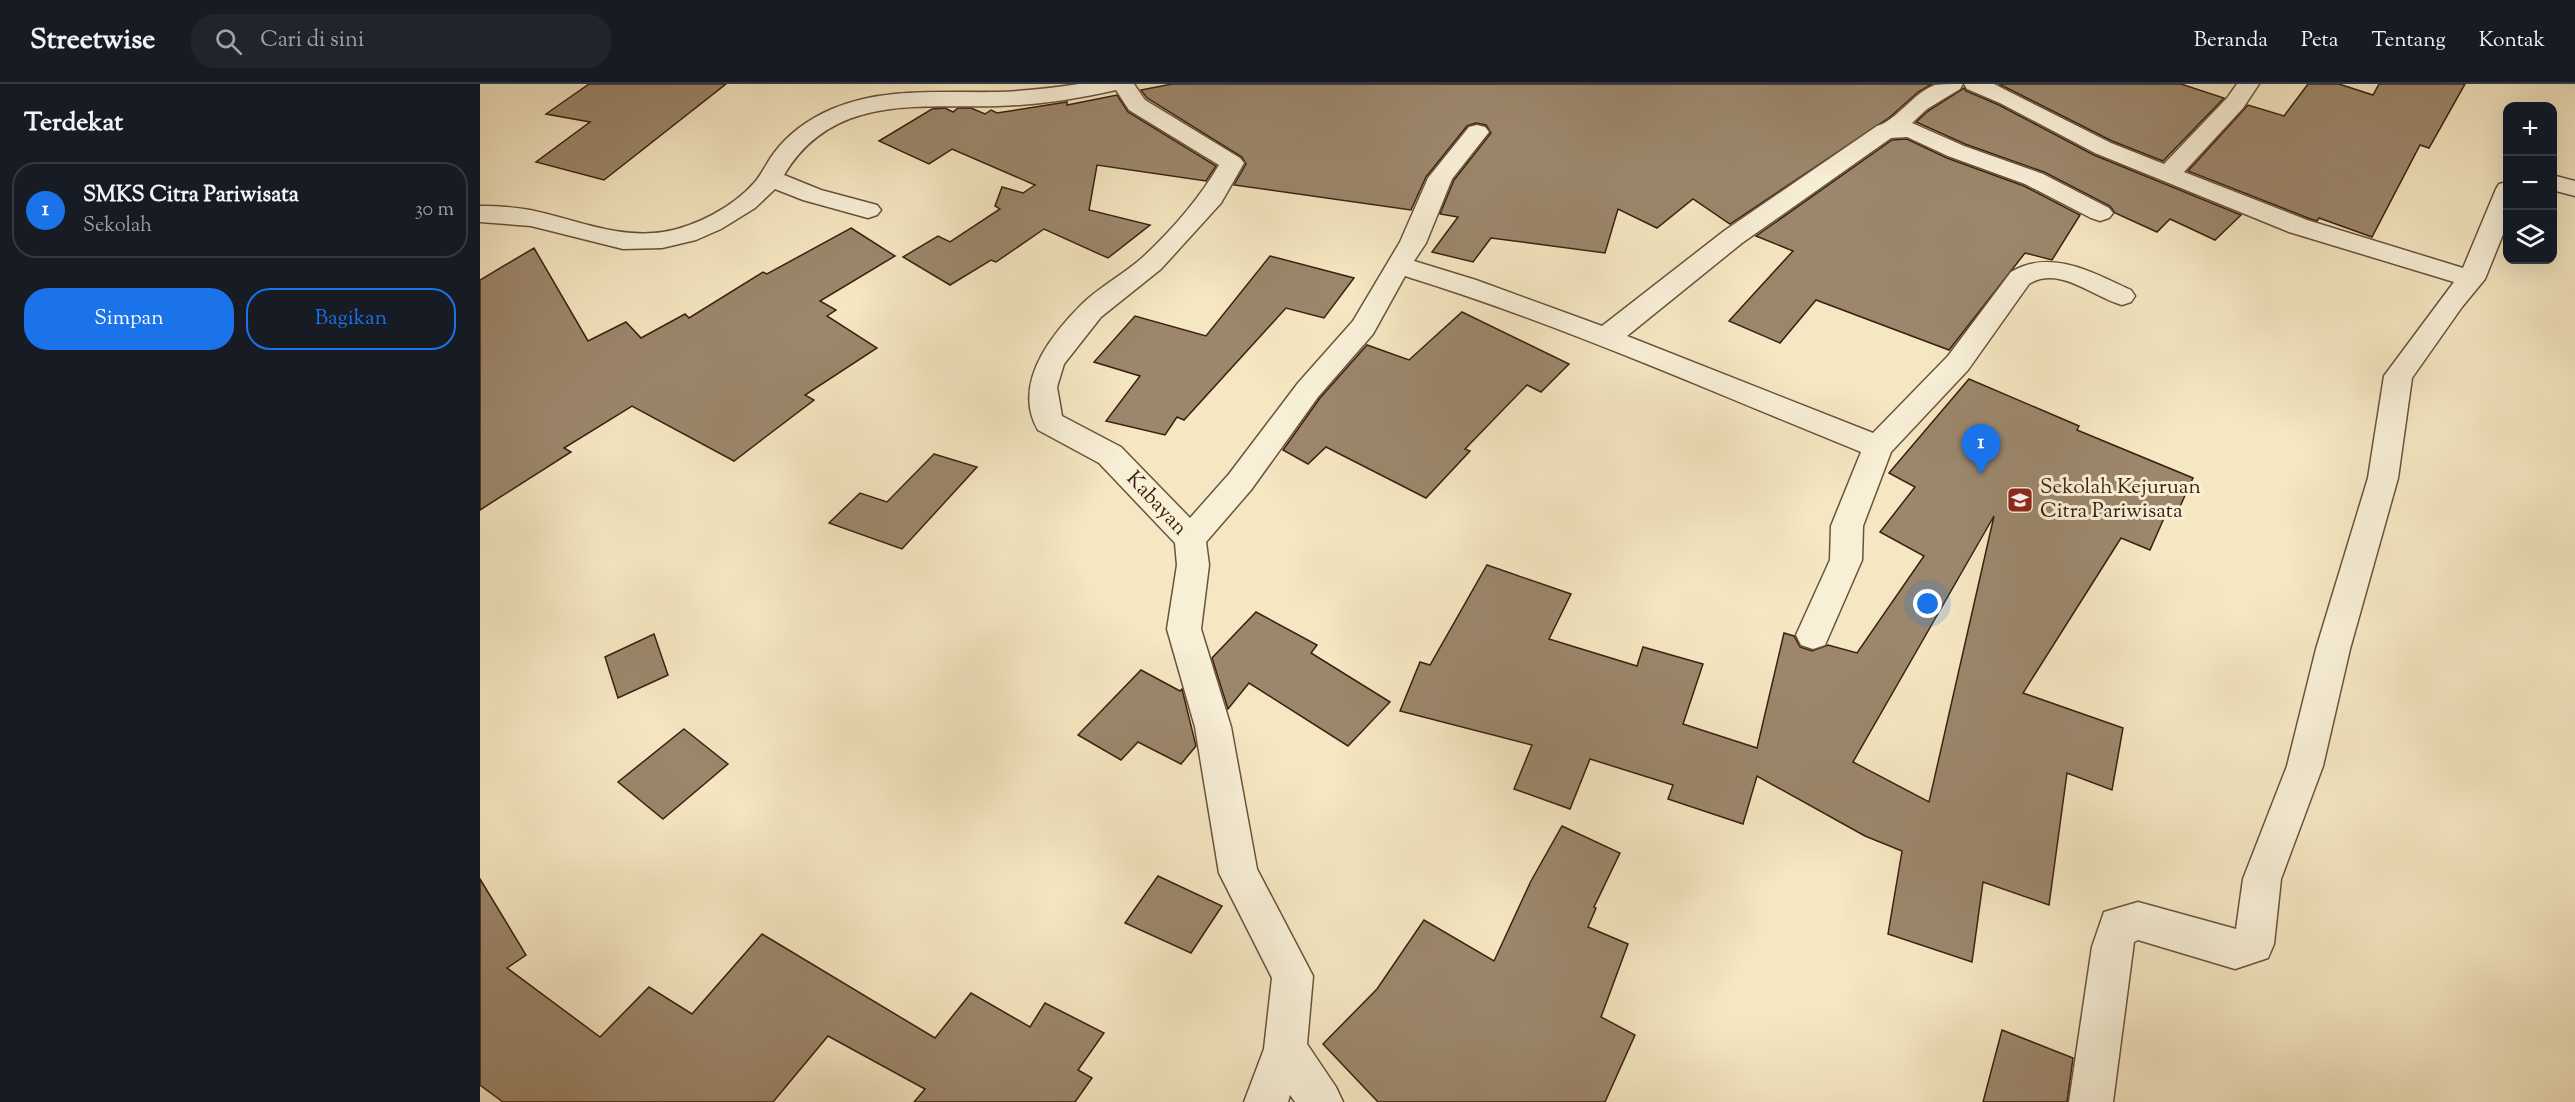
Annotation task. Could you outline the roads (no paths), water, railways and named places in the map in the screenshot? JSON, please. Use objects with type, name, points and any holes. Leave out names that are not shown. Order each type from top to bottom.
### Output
[{"type":"street","points":[[480,214],[513,215],[610,241],[635,243],[662,240],[693,232],[755,196],[771,179],[783,158],[806,134],[840,114],[863,106],[912,99],[1036,97],[1113,84]]},
{"type":"street","name":"Kabayan","points":[[1123,84],[1137,105],[1232,163],[1212,198],[1152,263],[1091,311],[1051,361],[1043,387],[1048,422],[1110,455],[1190,539],[1193,565],[1184,629],[1213,728],[1238,873],[1293,976],[1285,1049],[1266,1102]]},
{"type":"street","points":[[1606,338],[1733,237],[1892,129],[1919,104],[1952,84]]},
{"type":"street","points":[[1975,84],[2008,98],[2103,148],[2298,226],[2472,279]]},
{"type":"street","points":[[2168,174],[2235,103],[2248,84]]},
{"type":"street","points":[[1892,129],[1910,130],[1956,151],[2034,179],[2100,213]]},
{"type":"street","points":[[1190,539],[1240,482],[1308,390],[1363,327],[1413,243],[1440,178],[1477,132]]},
{"type":"street","points":[[771,179],[812,195],[868,210]]},
{"type":"street","points":[[2557,183],[2575,189]]},
{"type":"street","points":[[2091,1102],[2112,947],[2118,926],[2138,921],[2235,949],[2254,944],[2262,879],[2305,766],[2333,649],[2383,478],[2398,376],[2452,301],[2472,279],[2503,202]]},
{"type":"street","points":[[1398,265],[1467,286],[1606,338],[1878,447]]},
{"type":"street","points":[[1813,635],[1846,560],[1847,526],[1878,447],[1958,363],[2020,278],[2028,270],[2055,269],[2122,296]]},
{"type":"street","points":[[1285,1049],[1321,1102]]},
{"type":"place","name":"SMKS Citra Pariwisata","points":[[1981,474]]},
{"type":"place","name":"Sekolah Kejuruan Citra Pariwisata","points":[[2020,500]]}]
